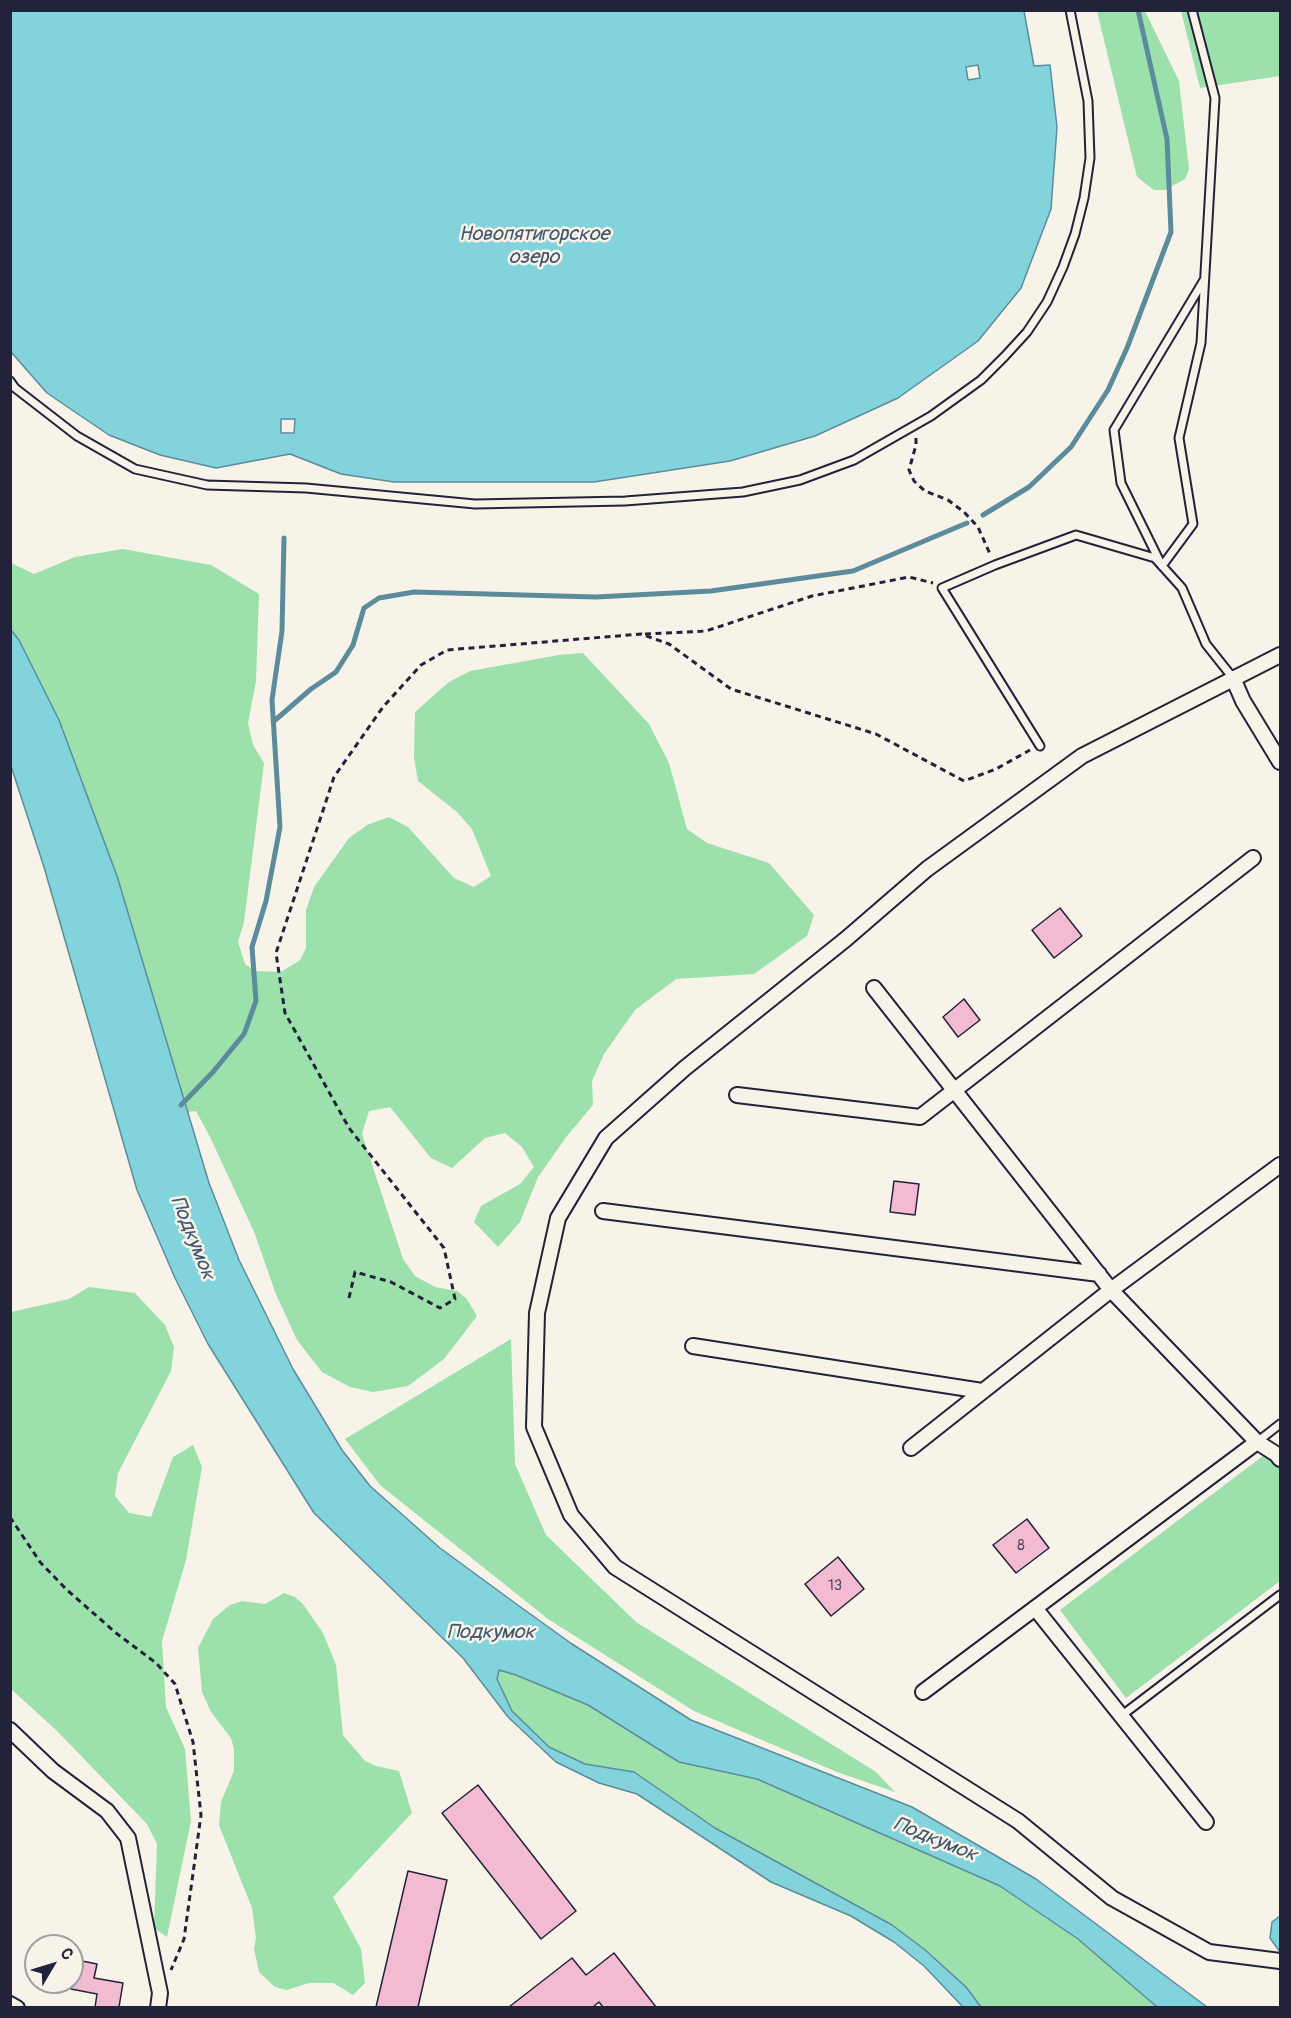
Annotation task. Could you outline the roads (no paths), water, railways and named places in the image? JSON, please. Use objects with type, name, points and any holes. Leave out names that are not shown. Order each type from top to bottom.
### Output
[{"type":"street","points":[[1281,655],[1082,756],[1062,770],[927,869],[846,939],[685,1068],[606,1138],[558,1218],[537,1313],[534,1427],[571,1515],[615,1568],[1018,1821],[1112,1898],[1209,1952],[1281,1961]]},
{"type":"street","points":[[1233,678],[1243,701],[1281,762]]},
{"type":"street","points":[[737,1095],[920,1117],[1253,858]]},
{"type":"street","points":[[874,988],[1111,1290],[1257,1442],[1281,1459]]},
{"type":"street","points":[[911,1448],[1111,1290],[1281,1165]]},
{"type":"street","points":[[603,1211],[1099,1274]]},
{"type":"street","points":[[693,1346],[982,1391]]},
{"type":"street","points":[[922,1692],[1257,1442]]},
{"type":"street","points":[[1035,1608],[1206,1822]]},
{"type":"street","points":[[10,1730],[53,1771],[107,1811],[128,1838],[159,2000]]},
{"type":"street","points":[[10,2004],[17,2007]]},
{"type":"lane","points":[[10,381],[15,388],[77,436],[135,469],[207,485],[306,488],[475,504],[625,501],[743,492],[800,480],[854,460],[914,427],[981,380],[1027,332],[1047,302],[1063,267],[1082,207],[1090,158],[1088,101],[1070,10]]},
{"type":"lane","points":[[1162,566],[1193,524],[1179,438],[1201,343],[1215,98],[1192,10]]},
{"type":"lane","points":[[1162,566],[1121,483],[1114,430],[1204,280]]},
{"type":"lane","points":[[1040,746],[942,588],[995,564],[1076,535],[1155,558],[1182,588],[1206,644],[1233,678]]},
{"type":"lane","points":[[1257,1442],[1281,1424]]},
{"type":"lane","points":[[1121,1716],[1281,1595]]},
{"type":"water","name":"Новопятигорское озеро","points":[[10,11],[1024,11],[1034,66],[1050,65],[1057,127],[1051,209],[1021,288],[978,341],[898,398],[815,436],[730,461],[594,482],[394,482],[341,474],[290,454],[216,468],[160,455],[109,435],[47,393],[11,352]],"holes":[[[978,65],[980,78],[968,80],[966,67]],[[281,419],[295,419],[294,433],[281,433]]]},
{"type":"water","name":"Подкумок","points":[[11,630],[19,640],[59,720],[117,876],[209,1183],[239,1260],[293,1369],[342,1450],[370,1486],[440,1548],[515,1603],[572,1644],[691,1720],[912,1807],[1036,1879],[1207,2007],[1157,2007],[1078,1939],[1000,1886],[757,1779],[679,1762],[588,1705],[499,1670],[497,1679],[512,1711],[549,1747],[585,1764],[634,1772],[715,1828],[892,1925],[924,1949],[966,1987],[981,2007],[963,2007],[924,1966],[894,1942],[851,1916],[771,1882],[637,1794],[599,1783],[556,1762],[508,1717],[463,1658],[314,1513],[208,1344],[175,1278],[137,1190],[44,867],[11,766]]},
{"type":"water","points":[[1280,1916],[1280,1952],[1270,1938],[1272,1922]]},
{"type":"waterway","points":[[983,515],[1029,487],[1071,447],[1108,390],[1127,348],[1171,232],[1167,139],[1138,10]]},
{"type":"waterway","points":[[273,722],[311,689],[336,672],[353,645],[364,608],[379,598],[414,592],[596,597],[711,591],[853,571],[967,523]]},
{"type":"waterway","points":[[181,1105],[213,1072],[244,1034],[256,1001],[252,947],[266,901],[280,827],[272,700],[282,631],[284,538]]}]
